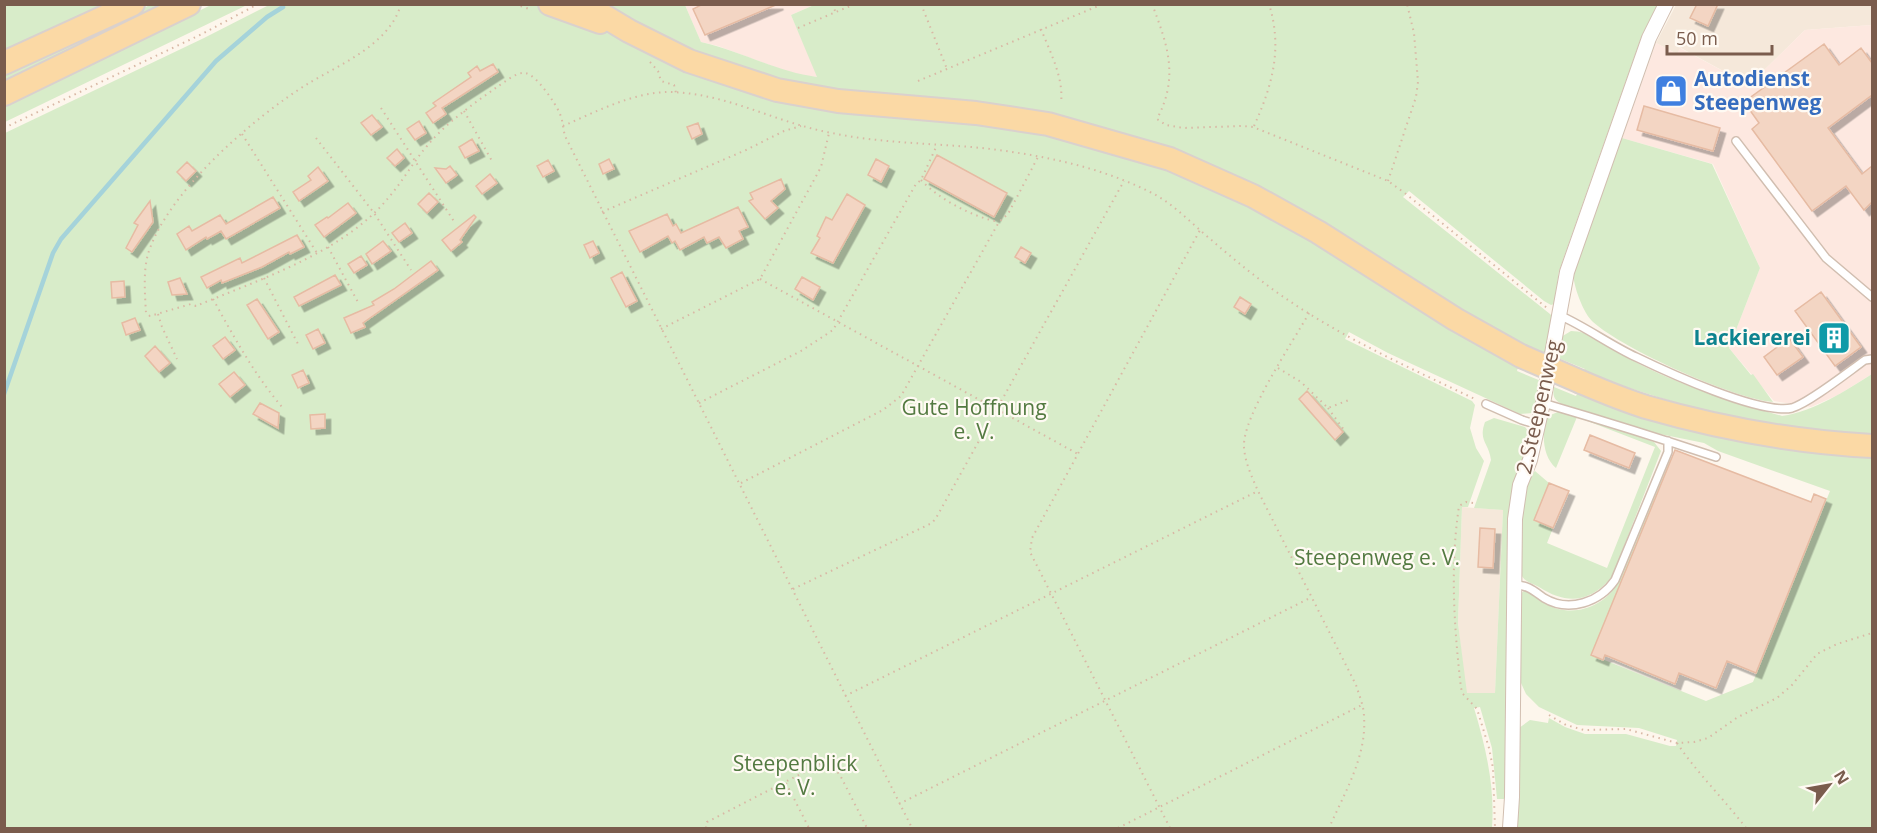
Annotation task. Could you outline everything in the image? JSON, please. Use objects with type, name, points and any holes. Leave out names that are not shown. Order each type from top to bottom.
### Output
[{"type":"main road","points":[[4,63],[134,4]]},
{"type":"main road","points":[[4,94],[189,4]]},
{"type":"main road","points":[[550,4],[629,32]]},
{"type":"main road","points":[[584,4],[629,32],[689,61],[777,90],[838,101],[976,113],[1048,124],[1118,142],[1170,159],[1253,196],[1317,232],[1455,319],[1521,356],[1581,382],[1644,406],[1720,426],[1796,439],[1872,446]]},
{"type":"street","name":"2.Steepenweg","points":[[1510,828],[1515,519],[1520,485],[1530,460],[1543,403],[1567,272],[1649,38],[1666,4]]},
{"type":"lane","points":[[1736,141],[1826,258],[1872,297]]},
{"type":"lane","points":[[1560,315],[1578,323],[1634,357],[1736,398],[1774,408],[1792,408],[1802,404],[1865,360],[1872,359]]},
{"type":"lane","points":[[1543,403],[1716,457]]},
{"type":"lane","points":[[1486,404],[1522,420],[1538,424]]},
{"type":"lane","points":[[1515,585],[1535,590],[1545,598],[1574,605],[1586,603],[1610,588],[1668,452],[1668,441]]},
{"type":"path","points":[[4,128],[202,34],[258,4]]},
{"type":"path","points":[[400,4],[394,21],[380,38],[290,95],[241,132],[171,209],[155,235],[147,257],[146,313],[150,316],[191,304],[196,306],[264,278],[328,247],[374,213],[440,132],[464,111],[513,77],[524,73],[536,79],[556,107],[565,136],[602,212],[912,828]]},
{"type":"path","points":[[832,4],[836,13]]},
{"type":"path","points":[[798,28],[855,4]]},
{"type":"path","points":[[921,4],[947,69]]},
{"type":"path","points":[[918,81],[1103,4]]},
{"type":"path","points":[[1152,4],[1166,40],[1170,64],[1169,86],[1157,119],[1175,128],[1243,126],[1253,128],[1388,182],[1542,304],[1560,315]]},
{"type":"path","points":[[1253,128],[1271,83],[1275,65],[1275,30],[1269,4]]},
{"type":"path","points":[[1388,182],[1416,97],[1418,82],[1414,33],[1407,4]]},
{"type":"path","points":[[1041,29],[1055,63],[1061,90],[1061,103]]},
{"type":"path","points":[[661,80],[674,85],[676,93]]},
{"type":"path","points":[[563,126],[622,102],[651,94],[699,94],[746,106],[801,126],[829,133],[873,141],[990,149],[1038,157],[1102,172],[1152,192],[1174,207],[1251,272],[1309,313],[1383,355],[1486,404]]},
{"type":"path","points":[[381,108],[455,223]]},
{"type":"path","points":[[464,111],[492,161]]},
{"type":"path","points":[[602,212],[746,150],[784,131],[801,126]]},
{"type":"path","points":[[241,132],[317,253]]},
{"type":"path","points":[[661,329],[760,279],[821,167],[829,133]]},
{"type":"path","points":[[316,138],[374,213],[411,270]]},
{"type":"path","points":[[699,404],[822,339],[839,323],[916,184],[921,180],[937,146]]},
{"type":"path","points":[[740,483],[883,410],[901,396],[999,222],[1008,214],[1038,157]]},
{"type":"path","points":[[921,180],[937,194],[955,205],[999,222]]},
{"type":"path","points":[[793,589],[932,523],[997,411],[1124,180]]},
{"type":"path","points":[[1170,828],[1051,595],[1030,552],[1030,543],[1200,230]]},
{"type":"path","points":[[328,247],[359,304]]},
{"type":"path","points":[[264,278],[298,344]]},
{"type":"path","points":[[760,279],[1078,454]]},
{"type":"path","points":[[213,299],[246,358],[282,407]]},
{"type":"path","points":[[1309,313],[1259,400],[1245,431],[1244,446],[1247,465],[1258,491],[1356,685],[1365,717],[1364,736],[1358,762],[1331,828]]},
{"type":"path","points":[[158,314],[177,359]]},
{"type":"path","points":[[1278,368],[1310,390],[1328,408],[1344,430]]},
{"type":"path","points":[[1328,408],[1349,400]]},
{"type":"path","points":[[845,696],[1258,491]]},
{"type":"path","points":[[1473,503],[1466,502],[1459,506],[1454,579],[1454,622],[1461,688],[1463,694],[1477,709],[1493,768],[1496,801],[1495,828]]},
{"type":"path","points":[[900,804],[1312,597]]},
{"type":"path","points":[[1549,715],[1584,730],[1626,729],[1677,743],[1694,742],[1708,738],[1738,717],[1777,698],[1792,685],[1817,654],[1838,644],[1872,633]]},
{"type":"path","points":[[1118,828],[1362,705]]},
{"type":"path","points":[[1677,743],[1691,764],[1746,828]]},
{"type":"path","points":[[706,828],[706,822],[824,762],[829,762],[840,775],[867,828]]},
{"type":"path","points":[[786,783],[809,828]]},
{"type":"shaded area","points":[[685,5],[814,5],[791,15],[818,77],[797,75],[701,42]]},
{"type":"shaded area","points":[[1676,5],[1872,5],[1872,25],[1805,30],[1749,85],[1681,48],[1677,54],[1656,43]]},
{"type":"shaded area","points":[[1872,25],[1872,374],[1838,395],[1811,407],[1774,401],[1729,348],[1760,268],[1713,164],[1622,138],[1656,43],[1677,54],[1680,48],[1749,85],[1805,30]]},
{"type":"shaded area","points":[[1462,507],[1503,510],[1495,694],[1466,693],[1458,623]]},
{"type":"green space","points":[[5,4],[116,5],[5,56]]},
{"type":"green space","points":[[150,5],[171,5],[5,85],[4,71]]},
{"type":"green space","points":[[211,5],[247,5],[5,122],[5,105]]},
{"type":"green space","points":[[269,5],[535,5],[551,10],[601,30],[685,71],[903,114],[1046,134],[1167,169],[1250,206],[1313,241],[1518,366],[1517,371],[1541,381],[1536,408],[1532,413],[1520,414],[1388,353],[1349,332],[1345,339],[1472,401],[1475,405],[1470,428],[1476,448],[1484,461],[1468,507],[1462,507],[1458,623],[1467,693],[1495,693],[1503,510],[1474,508],[1491,460],[1483,438],[1483,428],[1485,422],[1494,418],[1525,427],[1529,432],[1525,456],[1506,799],[1497,799],[1492,748],[1480,707],[1474,708],[1489,768],[1492,828],[5,828],[5,133]]},
{"type":"green space","points":[[606,5],[685,5],[701,42],[788,71],[817,77],[791,15],[814,5],[1658,5],[1642,35],[1559,271],[1554,304],[1551,305],[1544,301],[1409,191],[1403,197],[1553,317],[1548,354],[1524,344],[1523,346],[1457,310],[1323,224],[974,102],[839,91],[777,80],[693,51]]},
{"type":"green space","points":[[1622,138],[1712,164],[1760,268],[1729,348],[1751,375],[1753,374],[1773,402],[1733,392],[1653,358],[1608,333],[1589,318],[1582,306],[1573,272]]},
{"type":"green space","points":[[1571,331],[1591,336],[1640,364],[1679,382],[1782,416],[1818,405],[1872,374],[1872,438],[1805,431],[1741,419],[1688,406],[1584,372],[1585,369],[1558,358],[1561,337]]},
{"type":"green space","points":[[1554,387],[1576,396],[1578,392],[1872,455],[1872,828],[1517,828],[1519,728],[1530,720],[1548,723],[1549,718],[1585,734],[1626,734],[1670,746],[1676,746],[1677,740],[1639,728],[1577,725],[1539,707],[1526,694],[1521,683],[1520,594],[1524,591],[1554,608],[1575,610],[1595,605],[1612,592],[1618,583],[1670,459],[1673,457],[1592,655],[1706,701],[1753,682],[1830,491],[1718,451],[1704,443],[1655,433],[1564,405],[1555,398]]},
{"type":"green space","points":[[1558,412],[1579,416],[1654,442],[1661,451],[1612,577],[1595,592],[1577,599],[1568,599],[1549,593],[1522,577],[1521,516],[1528,480],[1535,471],[1549,483],[1534,520],[1553,528],[1547,543],[1607,568],[1655,447],[1577,417],[1556,468],[1545,450],[1544,428],[1548,416]]},
{"type":"building","points":[[703,4],[778,4],[705,35],[693,9]]},
{"type":"building","points":[[1697,4],[1718,4],[1708,26],[1690,18]]},
{"type":"building","points":[[1824,44],[1839,65],[1861,48],[1872,63],[1872,95],[1828,128],[1862,174],[1872,166],[1872,202],[1864,210],[1846,186],[1812,211],[1752,129],[1759,123],[1744,102]]},
{"type":"building","points":[[493,64],[498,72],[442,108],[446,114],[433,123],[426,113],[436,106],[433,103],[471,77],[468,73],[477,66],[480,71]]},
{"type":"building","points":[[1644,106],[1720,128],[1713,151],[1637,130]]},
{"type":"building","points":[[372,115],[382,127],[371,135],[361,123]]},
{"type":"building","points":[[419,121],[426,133],[415,140],[407,129]]},
{"type":"building","points":[[698,123],[702,134],[692,139],[687,127]]},
{"type":"building","points":[[472,139],[479,151],[465,158],[459,147]]},
{"type":"building","points":[[397,149],[404,158],[395,166],[387,158]]},
{"type":"building","points":[[937,155],[1007,193],[994,217],[924,179]]},
{"type":"building","points":[[609,159],[614,169],[603,174],[599,164]]},
{"type":"building","points":[[876,159],[889,166],[881,182],[868,175]]},
{"type":"building","points":[[548,160],[554,171],[543,177],[537,166]]},
{"type":"building","points":[[187,162],[196,171],[186,181],[177,172]]},
{"type":"building","points":[[450,166],[457,175],[446,183],[435,168],[446,169]]},
{"type":"building","points":[[318,167],[328,181],[299,201],[293,192],[311,180],[308,176]]},
{"type":"building","points":[[490,174],[497,183],[482,194],[476,186]]},
{"type":"building","points":[[781,179],[785,189],[771,201],[778,208],[765,219],[749,201],[753,199],[750,193]]},
{"type":"building","points":[[429,193],[438,202],[427,213],[418,204]]},
{"type":"building","points":[[847,194],[865,205],[833,263],[811,253],[820,238],[817,236],[826,217],[832,220]]},
{"type":"building","points":[[273,197],[280,208],[226,239],[221,231],[207,239],[206,237],[186,250],[177,234],[189,226],[192,231],[220,215],[226,224]]},
{"type":"building","points":[[150,201],[153,222],[132,252],[126,248],[138,225],[134,223]]},
{"type":"building","points":[[348,203],[356,213],[324,237],[315,225]]},
{"type":"building","points":[[738,207],[748,227],[739,231],[743,239],[726,248],[719,237],[707,243],[704,237],[680,250],[675,241],[672,243],[668,236],[640,252],[629,231],[667,214],[673,226],[676,224],[681,233]]},
{"type":"building","points":[[474,215],[476,217],[460,240],[462,242],[451,251],[442,240]]},
{"type":"building","points":[[405,223],[412,233],[399,242],[392,233]]},
{"type":"building","points":[[297,235],[304,247],[290,254],[289,252],[262,267],[222,283],[221,280],[207,288],[201,277],[240,258],[242,263]]},
{"type":"building","points":[[383,241],[391,251],[372,264],[366,254]]},
{"type":"building","points":[[593,241],[599,253],[590,258],[584,245]]},
{"type":"building","points":[[1021,247],[1031,253],[1025,263],[1015,257]]},
{"type":"building","points":[[361,256],[367,265],[354,273],[348,264]]},
{"type":"building","points":[[431,261],[438,270],[363,323],[365,327],[351,333],[344,318],[374,305],[372,302],[394,289]]},
{"type":"building","points":[[622,272],[637,301],[626,307],[611,278]]},
{"type":"building","points":[[335,275],[341,285],[299,306],[294,297]]},
{"type":"building","points":[[802,277],[820,287],[813,300],[795,289]]},
{"type":"building","points":[[180,278],[187,294],[172,295],[168,282]]},
{"type":"building","points":[[124,281],[125,297],[112,298],[111,282]]},
{"type":"building","name":"Lackiererei","points":[[1821,292],[1861,347],[1835,366],[1795,311]]},
{"type":"building","points":[[1240,297],[1251,304],[1245,314],[1234,307]]},
{"type":"building","points":[[257,299],[279,332],[268,339],[247,305]]},
{"type":"building","points":[[135,318],[140,330],[126,335],[122,323]]},
{"type":"building","points":[[318,329],[325,343],[313,349],[306,335]]},
{"type":"building","points":[[225,337],[235,350],[223,359],[213,346]]},
{"type":"building","points":[[1789,338],[1803,357],[1777,375],[1764,357]]},
{"type":"building","points":[[155,346],[170,363],[159,372],[145,356]]},
{"type":"building","points":[[303,370],[309,383],[298,388],[292,375]]},
{"type":"building","points":[[234,372],[245,385],[230,397],[219,384]]},
{"type":"building","points":[[1307,391],[1343,432],[1335,440],[1299,399]]},
{"type":"building","points":[[260,403],[279,413],[278,428],[253,414]]},
{"type":"building","points":[[325,414],[325,428],[311,429],[310,415]]},
{"type":"building","points":[[1590,435],[1635,453],[1629,468],[1584,450]]},
{"type":"building","points":[[1675,450],[1811,502],[1814,494],[1826,499],[1756,673],[1727,661],[1716,688],[1679,673],[1675,684],[1605,655],[1603,660],[1591,655]]},
{"type":"building","points":[[1549,483],[1569,491],[1553,528],[1534,520]]},
{"type":"building","points":[[1480,528],[1495,529],[1493,568],[1478,567]]},
{"type":"waterway","points":[[4,394],[53,253],[61,239],[216,61],[267,17],[283,7]]},
{"type":"place","name":"Autodienst Steepenweg","points":[[1671,91]]},
{"type":"place","name":"Lackiererei","points":[[1834,338]]},
{"type":"park label","name":"Gute Hoffnung e. V.","points":[[974,420]]},
{"type":"park label","name":"Steepenweg e. V.","points":[[1377,558]]},
{"type":"park label","name":"Steepenblick e. V.","points":[[795,776]]}]
